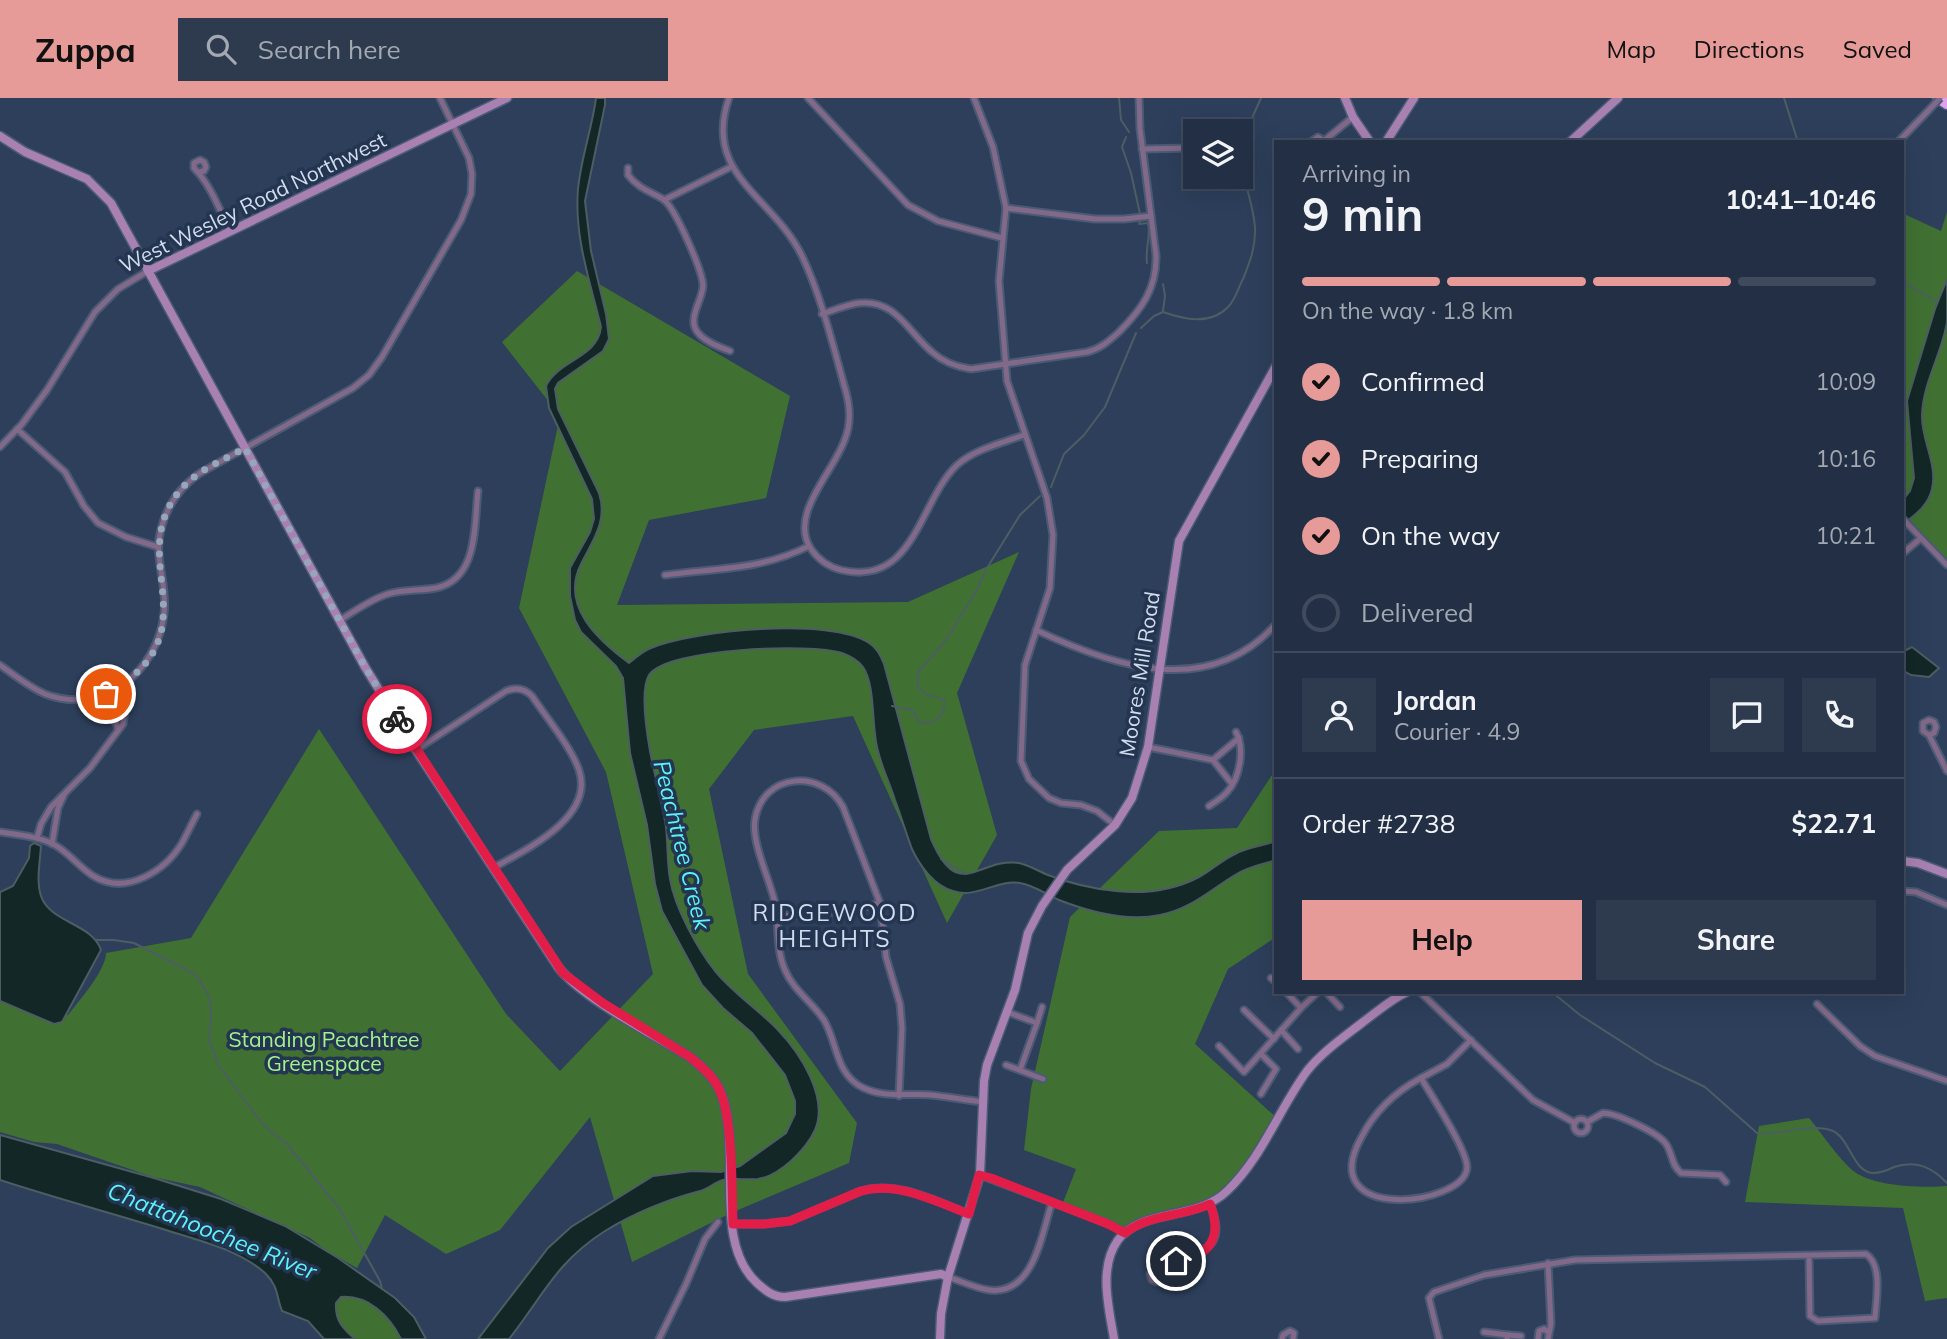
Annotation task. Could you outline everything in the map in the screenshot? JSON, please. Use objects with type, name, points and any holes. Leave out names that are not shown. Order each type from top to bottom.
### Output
[{"type":"highway","points":[[1939,98],[1947,104]]},
{"type":"street","points":[[0,665],[34,688],[52,696],[78,701],[106,694],[144,666],[160,637],[165,599],[158,547],[165,515],[181,489],[200,473],[353,388],[369,375],[461,220],[472,185],[471,165],[440,98]]},
{"type":"street","name":"West Wesley Road Northwest","points":[[0,447],[47,390],[94,312],[118,289],[148,271],[507,98]]},
{"type":"street","points":[[729,98],[721,133],[723,148],[731,167],[778,219],[793,240],[808,270],[847,395],[849,419],[843,446],[806,514],[804,530],[809,546],[822,561],[841,570],[864,571],[886,565],[908,545],[947,478],[958,465],[975,453],[1024,435]]},
{"type":"street","points":[[808,98],[908,205],[938,221],[1002,238]]},
{"type":"street","points":[[974,98],[993,147],[1006,208],[999,281],[1004,365],[1011,396],[1047,498],[1053,535],[1050,588],[1028,652],[1023,676],[1020,750],[1025,771],[1034,786],[1049,798],[1097,811],[1115,825]]},
{"type":"street","points":[[822,314],[856,303],[879,305],[898,315],[931,352],[948,363],[971,369],[1094,351],[1107,343],[1133,318],[1148,298],[1155,275],[1156,255],[1142,149],[1139,98]]},
{"type":"street","points":[[1345,98],[1353,117],[1369,140]]},
{"type":"street","points":[[1387,140],[1414,98]]},
{"type":"street","points":[[1572,140],[1618,98]]},
{"type":"street","points":[[1900,140],[1939,98]]},
{"type":"street","points":[[1327,140],[1353,117]]},
{"type":"street","points":[[0,136],[24,152],[77,174],[95,185],[111,204],[365,667],[416,750],[568,979],[690,1057],[714,1080],[724,1104],[735,1248],[743,1267],[764,1290],[778,1297],[941,1274],[991,1290],[1005,1289],[1017,1283],[1030,1267],[1052,1202]]},
{"type":"street","points":[[1142,149],[1183,148]]},
{"type":"street","points":[[664,200],[731,167]]},
{"type":"street","points":[[628,168],[628,175],[639,187],[664,200],[678,223],[702,281],[695,327],[714,345],[730,351]]},
{"type":"street","points":[[199,172],[230,232]]},
{"type":"street","points":[[1006,208],[1095,219],[1151,216]]},
{"type":"street","name":"Moores Mill Road","points":[[940,1339],[947,1277],[969,1214],[979,1175],[987,1065],[1015,990],[1028,933],[1067,870],[1115,825],[1132,798],[1148,747],[1182,533],[1274,370]]},
{"type":"street","points":[[17,429],[65,472],[84,506],[98,523],[126,537],[158,547]]},
{"type":"street","points":[[340,620],[387,594],[437,588],[457,578],[466,567],[470,555],[478,491]]},
{"type":"street","points":[[1904,520],[1947,565]]},
{"type":"street","points":[[1904,552],[1922,538]]},
{"type":"street","points":[[665,575],[757,565],[783,558],[809,546]]},
{"type":"street","points":[[1036,630],[1102,658],[1160,669],[1200,668],[1227,661],[1249,649],[1274,626]]},
{"type":"street","points":[[37,838],[47,812],[98,758],[122,724],[125,710],[119,687]]},
{"type":"street","points":[[416,750],[506,691],[517,688],[532,696],[574,760],[580,772],[582,787],[572,814],[549,833],[493,868]]},
{"type":"street","points":[[106,694],[118,729]]},
{"type":"street","points":[[1209,806],[1232,785],[1238,768],[1237,735],[1213,760]]},
{"type":"street","points":[[1929,735],[1947,771]]},
{"type":"street","points":[[1148,747],[1213,760],[1232,785]]},
{"type":"street","points":[[898,1096],[901,1013],[886,957],[880,903],[838,799],[821,784],[809,780],[797,780],[781,785],[760,805],[755,820],[777,916],[779,950],[785,970],[794,986],[825,1023],[834,1051],[844,1070],[866,1089],[898,1096],[930,1095],[984,1102]]},
{"type":"street","points":[[52,844],[58,808],[64,795]]},
{"type":"street","points":[[0,832],[37,838],[52,844],[96,878],[112,883],[129,883],[146,876],[167,860],[181,844],[197,814]]},
{"type":"street","points":[[1904,862],[1919,863],[1947,874]]},
{"type":"street","points":[[1904,891],[1916,892],[1947,905]]},
{"type":"street","points":[[777,916],[830,914],[880,903]]},
{"type":"street","points":[[1288,994],[1301,1008]]},
{"type":"street","points":[[1219,1046],[1244,1072],[1316,994]]},
{"type":"street","points":[[1327,994],[1340,1007]]},
{"type":"street","points":[[1114,1339],[1107,1276],[1113,1250],[1125,1233],[1143,1222],[1210,1204],[1227,1191],[1246,1169],[1313,1064],[1376,1012],[1404,994]]},
{"type":"street","points":[[1422,994],[1534,1100],[1575,1123]]},
{"type":"street","points":[[1817,1004],[1860,1046],[1875,1056],[1947,1081]]},
{"type":"street","points":[[1020,1070],[1042,1007]]},
{"type":"street","points":[[1244,1010],[1274,1039]]},
{"type":"street","points":[[1007,1012],[1037,1023]]},
{"type":"street","points":[[1281,1030],[1298,1049]]},
{"type":"street","points":[[1421,1078],[1441,1110],[1465,1158],[1465,1176],[1455,1186],[1418,1198],[1393,1199],[1367,1192],[1356,1184],[1351,1172],[1351,1159],[1368,1125],[1402,1090],[1421,1078],[1447,1063],[1471,1040]]},
{"type":"street","points":[[1261,1054],[1276,1069],[1261,1094]]},
{"type":"street","points":[[1006,1065],[1043,1079]]},
{"type":"street","points":[[1587,1122],[1602,1113],[1618,1117],[1659,1137],[1667,1145],[1674,1166],[1681,1173],[1720,1175],[1726,1182]]},
{"type":"street","points":[[1575,1123],[1580,1119],[1587,1122]]},
{"type":"street","points":[[1575,1123],[1575,1129],[1583,1133],[1588,1128],[1587,1122]]},
{"type":"street","points":[[979,1175],[1125,1233]]},
{"type":"street","points":[[733,1224],[790,1221],[861,1191],[872,1189],[906,1191],[969,1214]]},
{"type":"street","points":[[1163,1270],[1176,1261],[1198,1255],[1209,1245],[1216,1226],[1210,1204]]},
{"type":"street","points":[[659,1339],[705,1239],[718,1222]]},
{"type":"street","points":[[1439,1339],[1429,1298],[1434,1292],[1485,1275],[1575,1260],[1866,1255],[1871,1257],[1876,1268],[1875,1318],[1818,1321],[1810,1316],[1809,1256]]},
{"type":"street","points":[[1548,1264],[1551,1324],[1548,1335]]},
{"type":"street","points":[[1538,1339],[1539,1331],[1544,1329],[1548,1335]]},
{"type":"street","points":[[1282,1339],[1283,1335],[1290,1331],[1294,1333],[1293,1339]]},
{"type":"street","points":[[1484,1332],[1498,1337],[1521,1336]]},
{"type":"green space","points":[[1947,212],[1947,561],[1904,516],[1904,214],[1941,231]]},
{"type":"green space","name":"Standing Peachtree Greenspace","points":[[577,271],[790,396],[766,498],[649,520],[617,605],[908,602],[1019,552],[957,693],[997,835],[947,923],[853,716],[754,730],[709,789],[748,974],[857,1123],[849,1163],[731,1213],[632,1262],[590,1117],[500,1230],[446,1254],[385,1215],[357,1268],[310,1238],[200,1187],[153,1177],[57,1144],[34,1142],[0,1132],[0,995],[12,1005],[68,1015],[102,968],[106,953],[191,938],[319,729],[506,1014],[560,1071],[653,974],[606,772],[519,608],[560,416],[502,342]]},
{"type":"green space","points":[[1274,772],[1274,938],[1228,969],[1195,1044],[1279,1120],[1240,1178],[1212,1206],[1166,1221],[1147,1224],[1125,1235],[1115,1225],[1062,1205],[1076,1169],[1024,1150],[1031,1089],[1070,917],[1159,831],[1237,828]]},
{"type":"green space","points":[[1809,1118],[1840,1158],[1851,1169],[1870,1180],[1897,1185],[1947,1186],[1947,1298],[1925,1301],[1903,1208],[1745,1202],[1759,1126]]},
{"type":"green space","points":[[341,1297],[360,1299],[377,1308],[401,1339],[355,1339],[338,1319],[336,1303]]},
{"type":"water","points":[[596,98],[605,98],[585,201],[591,251],[609,339],[603,351],[558,383],[555,389],[558,409],[599,493],[601,503],[598,530],[581,564],[575,594],[586,621],[605,644],[629,663],[648,649],[671,642],[698,636],[762,629],[825,630],[850,635],[869,643],[884,664],[931,839],[941,858],[960,874],[1005,863],[1019,863],[1082,885],[1137,892],[1169,888],[1189,881],[1240,852],[1274,842],[1274,861],[1240,872],[1181,908],[1148,917],[1096,912],[1020,883],[1003,884],[970,893],[953,891],[940,885],[928,874],[912,849],[878,751],[870,685],[863,667],[856,660],[842,653],[826,650],[772,648],[710,654],[661,666],[649,675],[646,682],[645,712],[666,827],[668,866],[673,890],[694,939],[715,971],[778,1030],[803,1063],[810,1076],[818,1104],[815,1130],[799,1154],[766,1177],[720,1181],[703,1190],[651,1207],[605,1231],[562,1267],[509,1339],[478,1339],[548,1248],[571,1227],[653,1176],[692,1171],[721,1172],[740,1166],[786,1133],[795,1114],[795,1101],[785,1075],[752,1033],[702,985],[662,911],[655,884],[647,825],[630,753],[623,678],[616,666],[581,632],[575,620],[570,596],[570,568],[590,532],[594,519],[592,499],[549,408],[546,386],[559,370],[593,346],[601,327],[584,259],[577,207],[579,177]]},
{"type":"water","points":[[1947,279],[1947,322],[1926,391],[1922,415],[1933,470],[1932,489],[1924,505],[1904,523],[1904,498],[1910,491],[1914,478],[1907,401]]},
{"type":"water","points":[[1912,647],[1939,668],[1929,677],[1911,675],[1904,671],[1904,651]]},
{"type":"water","points":[[34,843],[41,846],[39,884],[46,905],[89,934],[101,950],[62,1022],[54,1024],[0,1001],[0,892],[13,886],[29,858],[30,846]]},
{"type":"water","name":"Chattahoochee River","points":[[0,1135],[221,1199],[285,1226],[338,1258],[395,1298],[414,1317],[426,1339],[401,1339],[377,1308],[360,1299],[341,1297],[336,1303],[338,1319],[355,1339],[324,1339],[308,1321],[282,1311],[270,1278],[231,1252],[0,1180]]},
{"type":"waterway","points":[[1119,98],[1121,120],[1129,132]]},
{"type":"waterway","points":[[1252,119],[1261,98]]},
{"type":"waterway","points":[[1784,98],[1797,140]]},
{"type":"waterway","points":[[1126,137],[1122,147],[1140,214]]},
{"type":"waterway","points":[[1141,328],[1163,312],[1188,319],[1213,317],[1233,301],[1250,260],[1255,234],[1247,189]]},
{"type":"waterway","points":[[1140,221],[1139,224],[1148,223],[1147,263]]},
{"type":"waterway","points":[[1904,282],[1937,302]]},
{"type":"waterway","points":[[1163,284],[1163,311]]},
{"type":"waterway","points":[[1051,487],[1064,454],[1084,435],[1105,407],[1136,333]]},
{"type":"waterway","points":[[892,706],[912,710],[919,722],[934,721],[941,715],[944,700],[921,690],[917,685],[919,671],[946,640],[1020,515],[1040,496]]},
{"type":"waterway","name":"Peachtree Creek","points":[[941,859],[966,874]]},
{"type":"waterway","points":[[96,940],[134,943],[196,975],[210,998],[209,1040],[219,1066],[265,1127],[287,1144],[339,1208],[382,1289]]},
{"type":"waterway","points":[[1554,994],[1580,1015],[1655,1063],[1705,1087],[1757,1133],[1806,1128],[1833,1131],[1844,1141],[1856,1161],[1866,1171],[1876,1173],[1909,1164],[1923,1166],[1947,1183]]},
{"type":"way so far","points":[[106,694],[134,676],[144,666],[160,637],[165,599],[158,547],[160,530],[172,501],[190,480],[245,448],[365,667],[397,719]]},
{"type":"district","name":"RIDGEWOOD HEIGHTS","points":[[835,926]]},
{"type":"route","points":[[397,719],[563,973],[603,1003],[690,1057],[718,1086],[723,1098],[727,1130],[733,1224],[790,1221],[861,1191],[872,1189],[906,1191],[969,1214],[979,1175],[1125,1233],[1143,1222],[1210,1204],[1216,1226],[1212,1240],[1198,1255],[1176,1261]]}]
